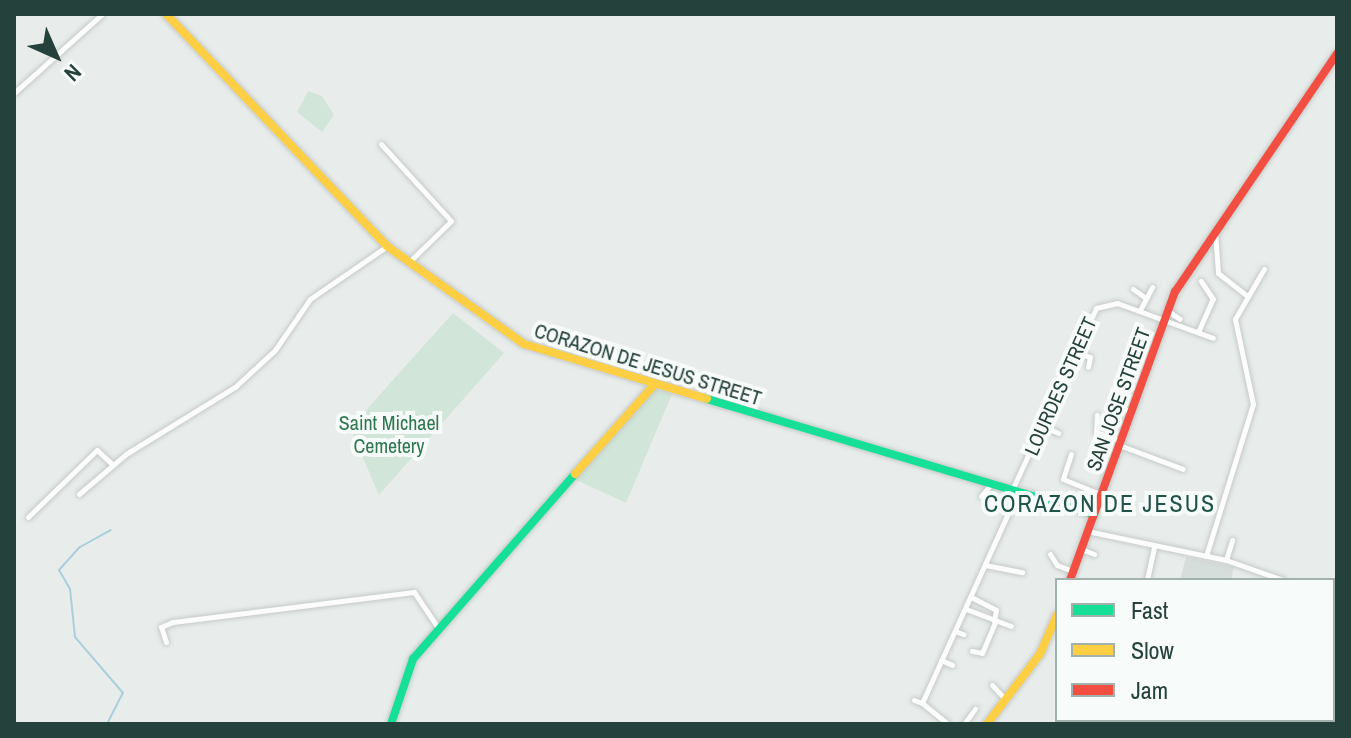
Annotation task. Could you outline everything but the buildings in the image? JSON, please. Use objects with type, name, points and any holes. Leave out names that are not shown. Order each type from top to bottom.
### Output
[{"type":"street","points":[[14,93],[102,14]]},
{"type":"street","name":"CORAZON DE JESUS STREET","points":[[166,14],[387,246],[408,264],[524,344],[995,488],[1093,514]]},
{"type":"street","name":"SAN JOSE STREET","points":[[1071,576],[1118,442],[1157,350],[1166,314],[1215,231],[1337,54]]},
{"type":"street","points":[[381,144],[451,221],[408,264]]},
{"type":"street","points":[[1215,231],[1218,273],[1246,295]]},
{"type":"street","points":[[79,494],[112,464],[235,387],[275,350],[310,299],[387,246]]},
{"type":"street","points":[[1206,556],[1250,424],[1253,404],[1235,319],[1246,295],[1264,269]]},
{"type":"street","points":[[1198,332],[1213,299],[1201,281]]},
{"type":"street","points":[[1140,310],[1152,287]]},
{"type":"street","points":[[1133,289],[1146,298]]},
{"type":"street","name":"LOURDES STREET","points":[[1019,492],[1041,425],[1089,316],[1110,302],[1166,314],[1213,338]]},
{"type":"street","points":[[1166,314],[1180,319]]},
{"type":"street","points":[[1089,316],[1097,320]]},
{"type":"street","points":[[1073,348],[1090,357],[1085,366]]},
{"type":"street","points":[[391,724],[406,670],[654,385]]},
{"type":"street","points":[[1112,405],[1130,411]]},
{"type":"street","points":[[1097,415],[1096,432],[1183,469]]},
{"type":"street","points":[[1041,425],[1058,433]]},
{"type":"street","points":[[28,517],[97,450],[112,464]]},
{"type":"street","points":[[1071,454],[1063,479],[1100,494]]},
{"type":"street","points":[[981,496],[995,488]]},
{"type":"street","points":[[1019,492],[1024,507]]},
{"type":"street","points":[[922,703],[1019,492]]},
{"type":"street","points":[[1087,531],[1226,560],[1271,578]]},
{"type":"street","points":[[1226,560],[1232,540]]},
{"type":"street","points":[[1147,578],[1154,547]]},
{"type":"street","points":[[1081,549],[1094,554]]},
{"type":"street","points":[[1050,554],[1057,565],[1071,576]]},
{"type":"street","points":[[985,565],[1022,572]]},
{"type":"street","points":[[166,642],[161,627],[173,622],[414,592],[440,629]]},
{"type":"street","points":[[971,597],[996,610],[982,653],[972,651]]},
{"type":"street","points":[[966,609],[1011,626]]},
{"type":"street","points":[[987,724],[1007,700],[1054,628]]},
{"type":"street","points":[[955,631],[963,634]]},
{"type":"street","points":[[941,660],[952,665]]},
{"type":"street","points":[[992,685],[1007,700]]},
{"type":"street","points":[[914,700],[948,724]]},
{"type":"street","points":[[964,724],[975,709]]},
{"type":"shaded area","points":[[1186,557],[1234,567],[1231,578],[1181,578]]},
{"type":"green space","points":[[308,91],[322,96],[334,115],[322,132],[297,112]]},
{"type":"green space","name":"Saint Michael Cemetery","points":[[453,313],[504,353],[379,495],[350,428]]},
{"type":"green space","points":[[648,385],[672,394],[626,503],[568,476]]},
{"type":"waterway","points":[[107,724],[123,693],[75,637],[70,589],[59,570],[80,547],[111,530]]},
{"type":"traffic: fast","points":[[707,399],[1093,514]]},
{"type":"traffic: fast","points":[[391,724],[413,659],[575,474]]},
{"type":"traffic: slow","points":[[166,14],[387,246],[524,344],[707,399]]},
{"type":"traffic: slow","points":[[575,474],[654,385]]},
{"type":"traffic: slow","points":[[987,724],[1040,654],[1055,620]]},
{"type":"traffic: jam","points":[[1071,578],[1175,292],[1337,54]]},
{"type":"district","name":"CORAZON DE JESUS","points":[[1100,504]]}]
